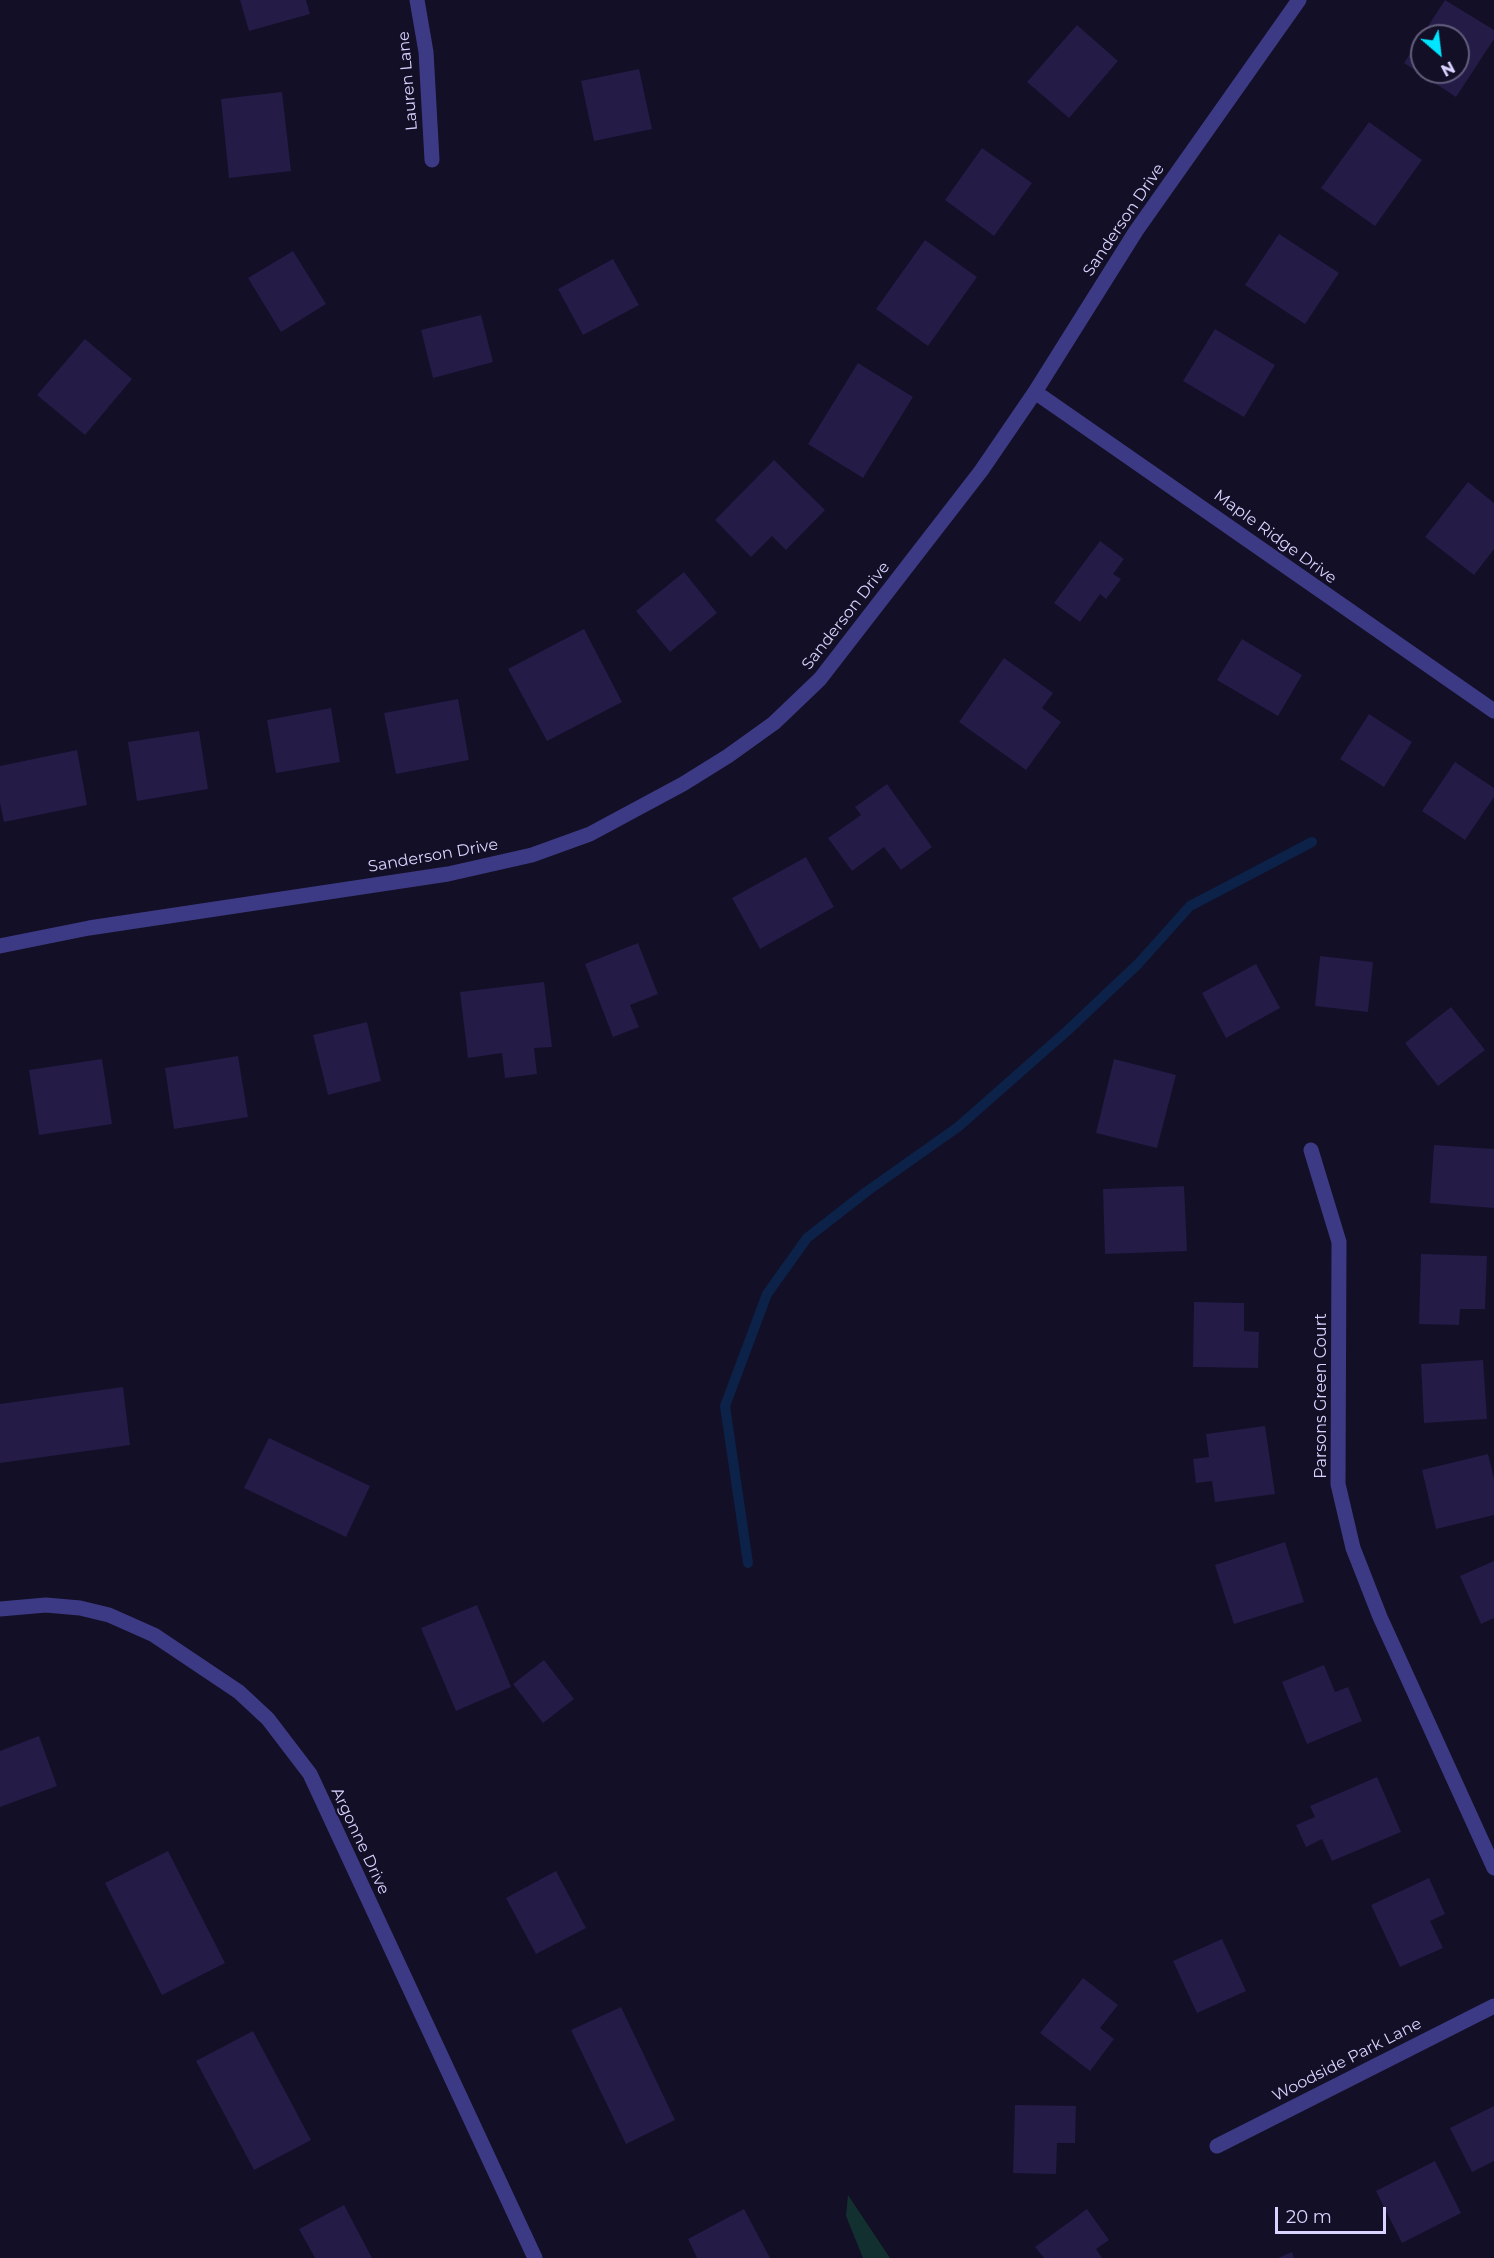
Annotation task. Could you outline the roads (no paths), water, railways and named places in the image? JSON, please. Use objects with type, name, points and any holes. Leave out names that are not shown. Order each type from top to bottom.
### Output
[{"type":"street","name":"Lauren Lane","points":[[417,0],[426,52],[432,160]]},
{"type":"street","name":"Sanderson Drive","points":[[0,946],[88,928],[448,874],[532,855],[591,834],[683,784],[774,723],[820,679],[981,471],[1035,392],[1136,231],[1299,0]]},
{"type":"street","name":"Maple Ridge Drive","points":[[1035,392],[1494,711]]},
{"type":"street","name":"Parsons Green Court","points":[[1311,1150],[1339,1242],[1338,1484],[1353,1548],[1380,1617],[1494,1868]]},
{"type":"street","name":"Argonne Drive","points":[[0,1609],[46,1605],[80,1608],[109,1615],[154,1635],[239,1692],[268,1719],[310,1774],[535,2258]]},
{"type":"street","name":"Woodside Park Lane","points":[[1216,2146],[1494,2006]]},
{"type":"waterway","points":[[748,1563],[725,1406],[767,1294],[807,1238],[866,1192],[958,1127],[1067,1031],[1138,964],[1190,906],[1312,842]]}]
